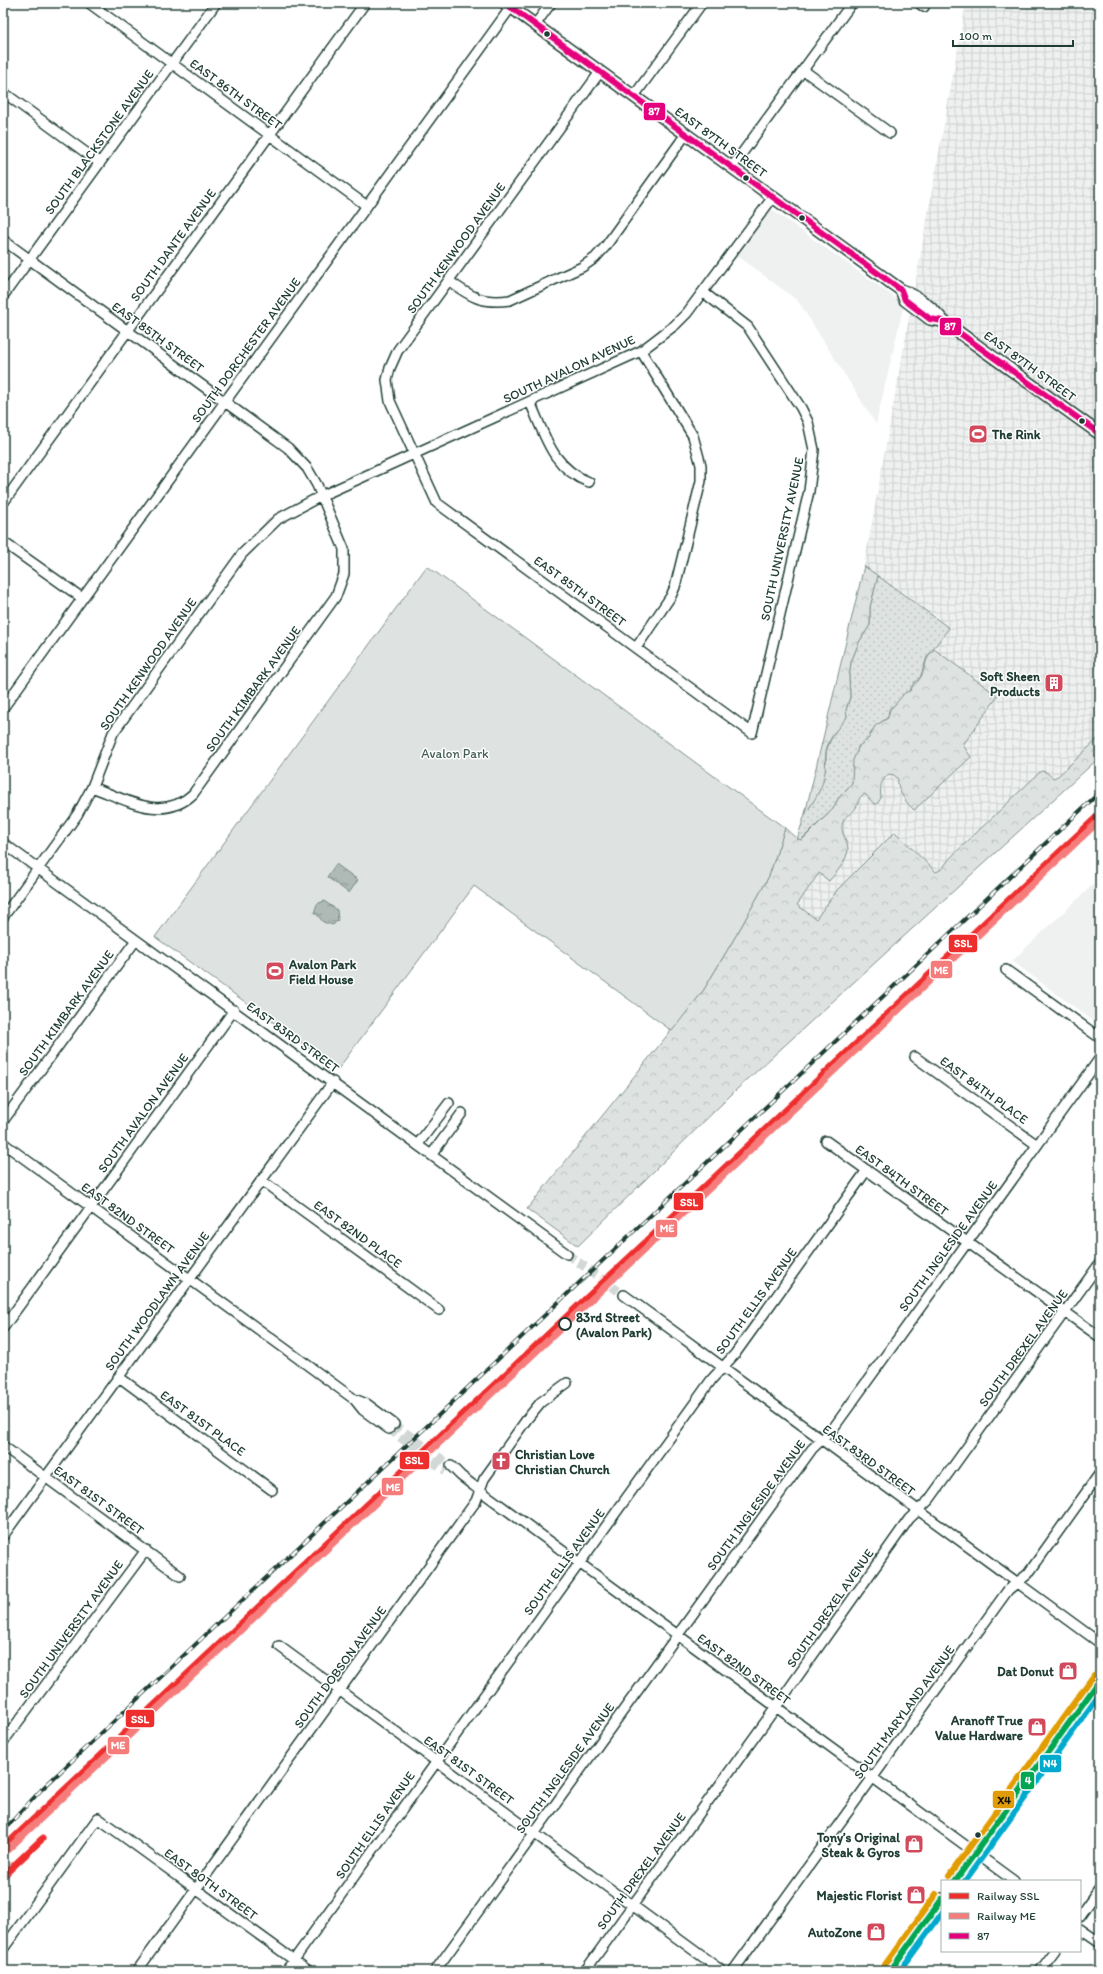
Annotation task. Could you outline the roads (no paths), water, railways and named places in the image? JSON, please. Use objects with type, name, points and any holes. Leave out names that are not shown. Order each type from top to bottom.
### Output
[{"type":"main road","name":"EAST 87TH STREET","points":[[508,5],[901,290],[905,300],[930,319],[944,321],[1100,433]]},
{"type":"main road","points":[[956,1880],[1100,1680]]},
{"type":"main road","points":[[890,1971],[941,1900]]},
{"type":"street","name":"EAST 86TH STREET","points":[[89,3],[367,206]]},
{"type":"street","name":"SOUTH BLACKSTONE AVENUE","points":[[3,296],[216,3]]},
{"type":"street","name":"SOUTH DANTE AVENUE","points":[[3,503],[365,3]]},
{"type":"street","points":[[535,25],[551,3]]},
{"type":"street","points":[[634,96],[702,3]]},
{"type":"street","points":[[732,167],[852,3]]},
{"type":"street","name":"SOUTH DORCHESTER AVENUE","points":[[3,708],[367,206],[508,5]]},
{"type":"street","points":[[803,70],[890,133]]},
{"type":"street","name":"SOUTH KENWOOD AVENUE","points":[[414,454],[390,401],[387,380],[390,368],[398,350],[600,72]]},
{"type":"street","points":[[3,92],[100,163]]},
{"type":"street","points":[[449,281],[477,299],[498,302],[510,300],[582,267],[605,246],[686,134]]},
{"type":"street","name":"SOUTH AVALON AVENUE","points":[[321,496],[641,351],[675,326],[703,292],[773,197]]},
{"type":"street","name":"EAST 85TH STREET","points":[[3,240],[288,448],[307,468],[321,496]]},
{"type":"street","name":"SOUTH UNIVERSITY AVENUE","points":[[703,292],[739,318],[758,340],[801,408],[808,422],[814,450],[808,490],[752,733]]},
{"type":"street","points":[[636,648],[666,604],[675,586],[701,481],[701,465],[698,449],[693,436],[641,351]]},
{"type":"street","points":[[530,402],[555,457],[569,472],[589,482]]},
{"type":"street","name":"EAST 85TH STREET","points":[[414,454],[437,503],[752,733]]},
{"type":"street","name":"SOUTH KENWOOD AVENUE","points":[[3,917],[77,815],[92,788],[113,733],[242,554],[278,519],[321,496]]},
{"type":"street","name":"SOUTH KIMBARK AVENUE","points":[[92,788],[152,809],[165,809],[175,806],[185,801],[193,794],[336,596],[341,586],[345,563],[344,549],[321,496]]},
{"type":"street","points":[[3,542],[82,598]]},
{"type":"street","name":"EAST 83RD STREET","points":[[3,843],[432,1154],[567,1254]]},
{"type":"street","name":"SOUTH KIMBARK AVENUE","points":[[3,1121],[136,940]]},
{"type":"street","points":[[1006,970],[1100,1038]]},
{"type":"street","name":"SOUTH AVALON AVENUE","points":[[3,1328],[234,1010]]},
{"type":"street","name":"EAST 84TH PLACE","points":[[915,1057],[1037,1145]]},
{"type":"street","name":"SOUTH INGLESIDE AVENUE","points":[[435,1971],[812,1449],[832,1430],[1100,1058]]},
{"type":"street","name":"SOUTH WOODLAWN AVENUE","points":[[3,1536],[333,1082]]},
{"type":"street","points":[[418,1144],[449,1104]]},
{"type":"street","points":[[432,1154],[462,1113]]},
{"type":"street","name":"EAST 84TH STREET","points":[[826,1141],[1100,1337]]},
{"type":"street","name":"EAST 82ND STREET","points":[[3,1143],[354,1399],[363,1410],[392,1427]]},
{"type":"street","name":"SOUTH ELLIS AVENUE","points":[[286,1971],[712,1379],[740,1348],[867,1170]]},
{"type":"street","name":"EAST 82ND PLACE","points":[[261,1180],[438,1310]]},
{"type":"street","name":"SOUTH DREXEL AVENUE","points":[[585,1971],[776,1708],[909,1519],[929,1500],[1100,1263]]},
{"type":"street","name":"EAST 83RD STREET","points":[[624,1296],[1100,1644]]},
{"type":"street","name":"EAST 81ST PLACE","points":[[119,1377],[272,1490]]},
{"type":"street","name":"SOUTH DOBSON AVENUE","points":[[137,1971],[472,1506],[484,1478],[527,1419],[541,1402],[568,1383]]},
{"type":"street","name":"EAST 81ST STREET","points":[[3,1446],[180,1576]]},
{"type":"street","name":"EAST 82ND STREET","points":[[448,1468],[461,1476],[975,1854],[1013,1880]]},
{"type":"street","name":"SOUTH MARYLAND AVENUE","points":[[733,1971],[1008,1590],[1028,1574],[1100,1473]]},
{"type":"street","name":"SOUTH UNIVERSITY AVENUE","points":[[3,1742],[146,1550]]},
{"type":"street","name":"EAST 81ST STREET","points":[[279,1646],[722,1971]]},
{"type":"street","name":"EAST 80TH STREET","points":[[3,1949],[98,1818],[309,1971]]},
{"type":"street","points":[[1081,1915],[1100,1888]]},
{"type":"street","points":[[1081,1930],[1100,1943]]},
{"type":"street","points":[[1040,1971],[1054,1952]]},
{"type":"water","points":[[336,864],[358,880],[349,893],[327,877]]},
{"type":"water","points":[[324,901],[337,910],[338,920],[333,925],[323,922],[316,913],[314,913],[317,904]]},
{"type":"tunnel","points":[[567,1254],[624,1295]]},
{"type":"tunnel","points":[[394,1424],[451,1466]]},
{"type":"tunnel","points":[[389,1429],[446,1471]]},
{"type":"railway","points":[[3,1831],[42,1789],[1100,792]]},
{"type":"rail line","name":"SSL","points":[[3,1848],[1100,814]]},
{"type":"rail line","name":"ME","points":[[3,1854],[1100,820]]},
{"type":"rail line","name":"SSL","points":[[3,1876],[42,1839]]},
{"type":"place","name":"The Rink","points":[[978,434]]},
{"type":"place","name":"Soft Sheen Products","points":[[1054,683]]},
{"type":"place","name":"Avalon Park Field House","points":[[275,971]]},
{"type":"place","name":"83rd Street (Avalon Park)","points":[[565,1324]]},
{"type":"place","name":"Christian Love Christian Church","points":[[501,1461]]},
{"type":"place","name":"Dat Donut","points":[[1068,1671]]},
{"type":"place","name":"Aranoff True Value Hardware","points":[[1037,1727]]},
{"type":"place","name":"Tony’s Original Steak & Gyros","points":[[914,1844]]},
{"type":"place","name":"Majestic Florist","points":[[916,1895]]},
{"type":"place","name":"AutoZone","points":[[876,1932]]},
{"type":"park label","name":"Avalon Park","points":[[455,753]]}]
